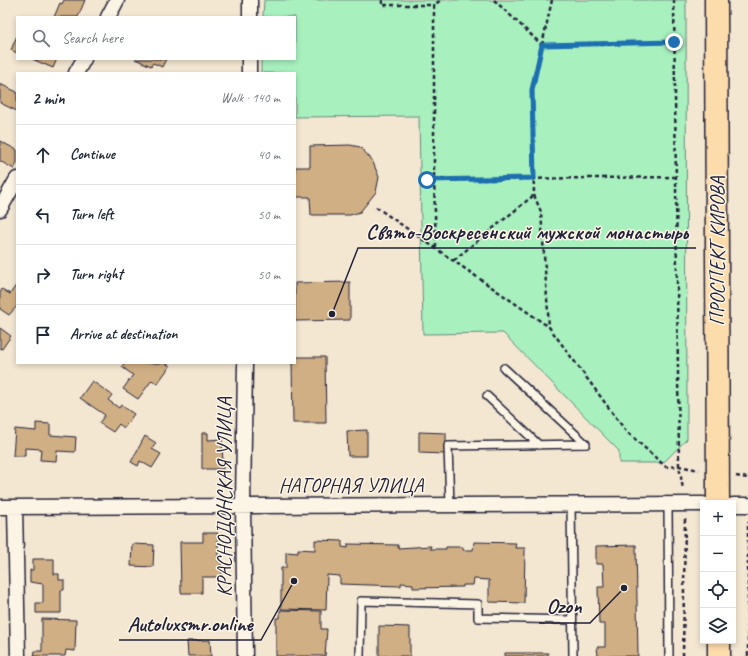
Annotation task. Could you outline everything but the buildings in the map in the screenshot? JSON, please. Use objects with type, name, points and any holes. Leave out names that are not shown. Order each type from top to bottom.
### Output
[{"type":"main road","name":"ПРОСПЕКТ КИРОВА","points":[[716,0],[718,500]]},
{"type":"main road","points":[[719,644],[719,656]]},
{"type":"street","points":[[109,16],[117,0]]},
{"type":"street","points":[[250,0],[250,16]]},
{"type":"street","points":[[77,72],[83,60]]},
{"type":"street","points":[[249,60],[249,72]]},
{"type":"street","points":[[0,209],[16,181]]},
{"type":"street","name":"КРАСНОДОНСКАЯ УЛИЦА","points":[[244,656],[243,506],[245,364]]},
{"type":"street","name":"НАГОРНАЯ УЛИЦА","points":[[0,507],[700,504]]},
{"type":"street","points":[[736,504],[748,505]]},
{"type":"street","points":[[15,507],[18,656]]},
{"type":"lane","points":[[450,505],[448,446],[586,444],[504,368]]},
{"type":"lane","points":[[487,396],[539,445]]},
{"type":"lane","points":[[668,504],[668,656]]},
{"type":"lane","points":[[571,505],[573,656]]},
{"type":"lane","points":[[360,656],[360,601],[478,604],[478,618],[572,620]]},
{"type":"path","points":[[382,0],[382,5],[434,5],[441,0]]},
{"type":"path","points":[[494,0],[542,45],[674,42]]},
{"type":"path","points":[[549,327],[541,212],[534,195],[532,90],[552,0]]},
{"type":"path","points":[[674,0],[679,466],[685,504],[683,656]]},
{"type":"path","points":[[434,5],[434,180],[436,247]]},
{"type":"path","points":[[427,180],[676,177]]},
{"type":"path","points":[[454,260],[534,195]]},
{"type":"path","points":[[376,207],[436,247],[549,327],[626,431],[666,467],[679,466]]},
{"type":"path","points":[[748,523],[748,656]]},
{"type":"green space","points":[[264,0],[686,0],[687,439],[663,463],[619,463],[619,451],[503,333],[423,334],[419,116],[296,117],[296,72],[261,72],[261,60],[296,60],[296,16],[263,16]]},
{"type":"place","name":"Свято-Воскресенский мужской монастырь","points":[[332,314]]},
{"type":"place","name":"Autoluxsmr.online","points":[[294,581]]},
{"type":"place","name":"Ozon","points":[[624,588]]},
{"type":"route","points":[[427,180],[534,178],[532,90],[542,45],[674,42]]}]
